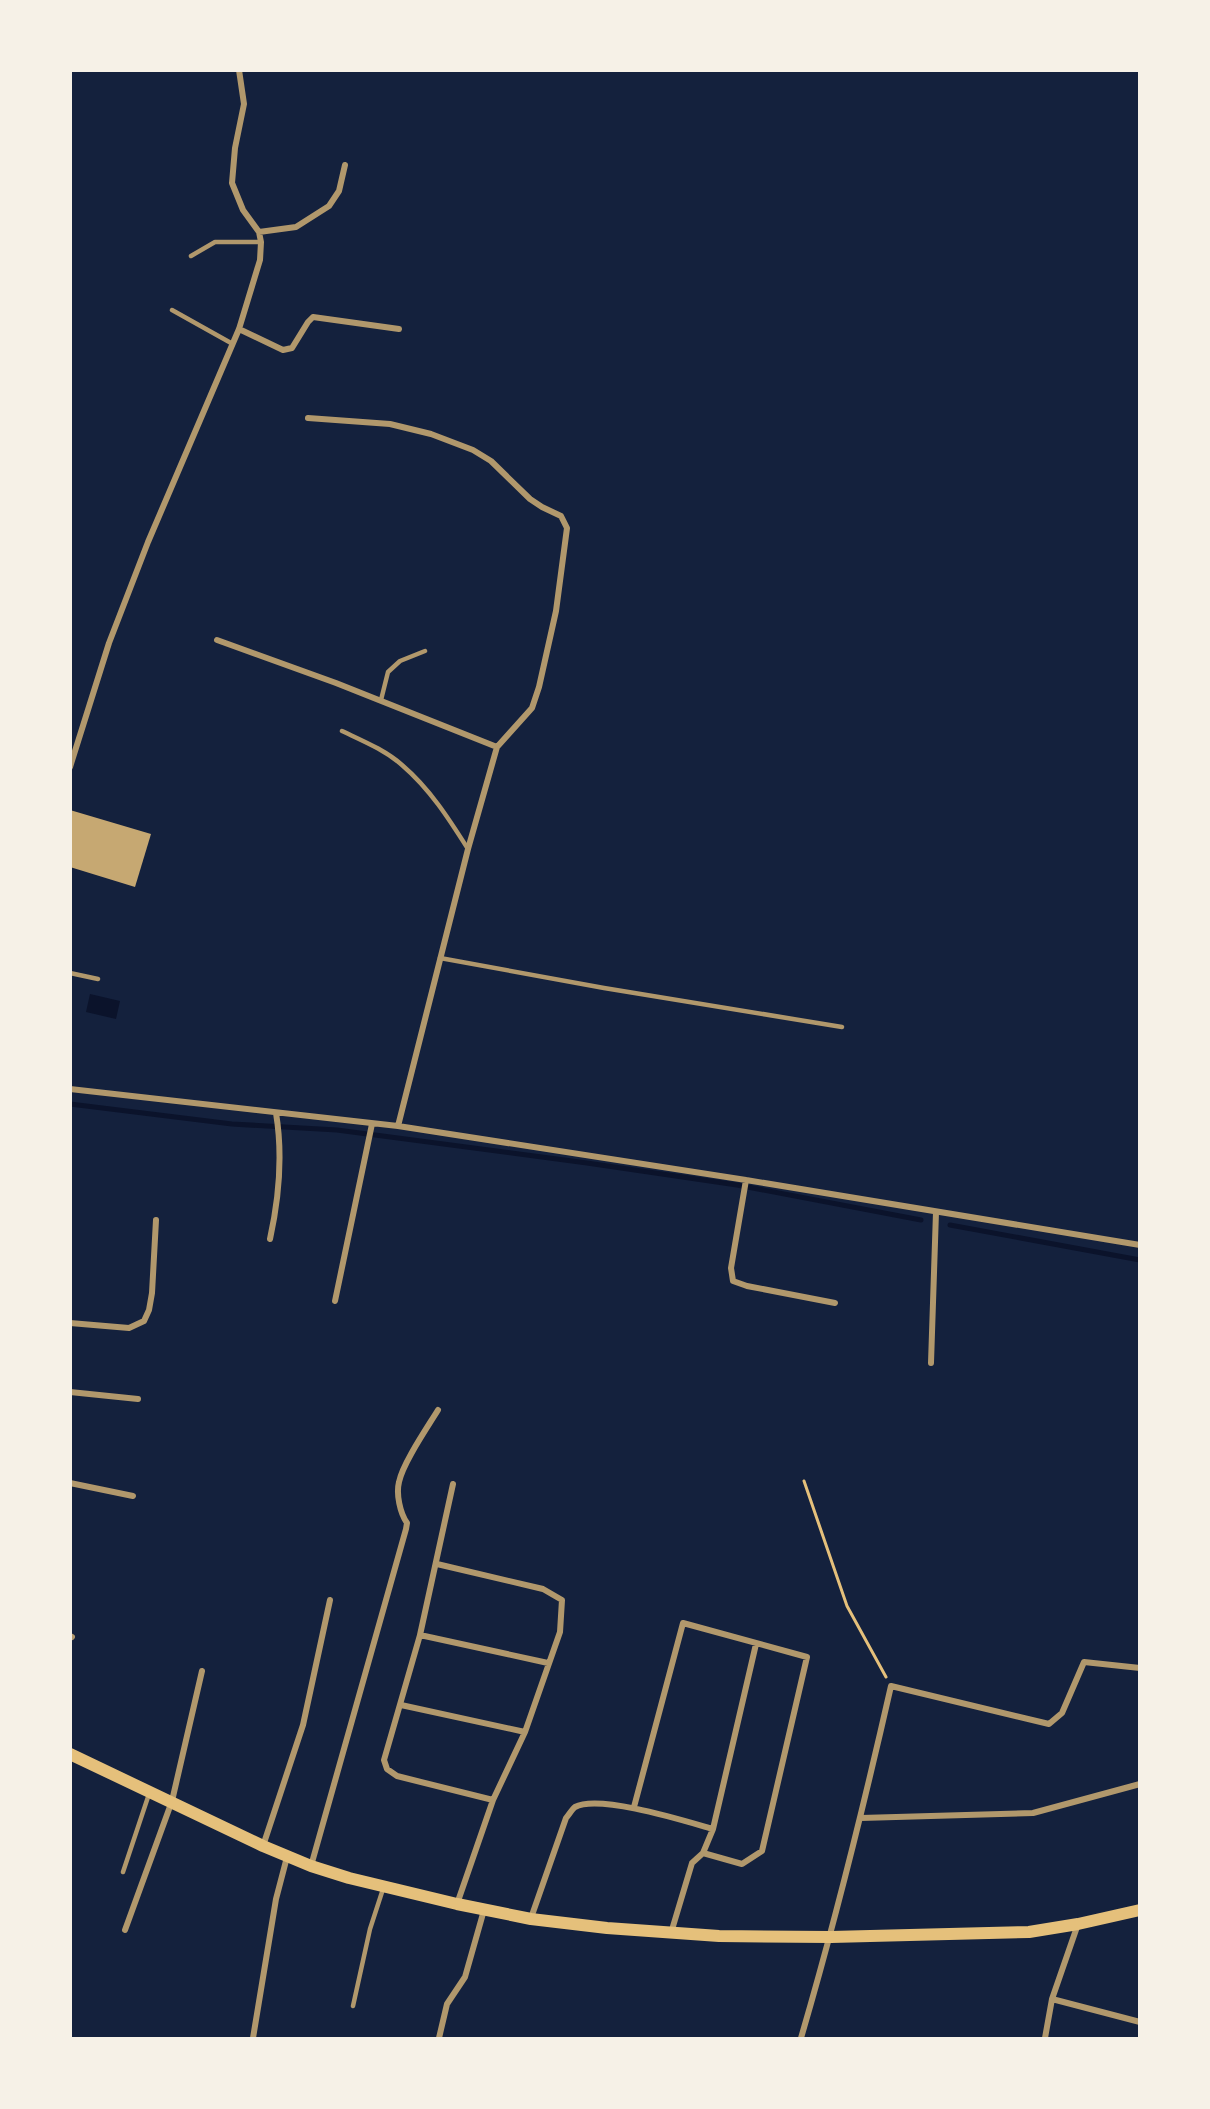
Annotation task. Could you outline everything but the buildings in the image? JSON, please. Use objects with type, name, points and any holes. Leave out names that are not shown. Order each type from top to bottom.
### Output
[{"type":"main road","points":[[70,1754],[263,1846],[311,1866],[457,1904],[531,1919],[719,1936],[831,1937],[1029,1932],[1140,1910]]},
{"type":"street","points":[[70,767],[109,643],[148,542],[231,343],[239,329],[260,260],[259,232],[243,210],[232,183],[235,148],[244,104],[239,70]]},
{"type":"street","points":[[259,232],[296,227],[329,206],[339,190],[345,165]]},
{"type":"street","points":[[239,329],[282,350],[292,348],[313,317],[399,329]]},
{"type":"street","points":[[308,418],[390,424],[431,434],[473,450],[491,461],[530,499],[561,516],[567,528],[556,611],[539,687],[532,708],[497,747],[468,849],[398,1126]]},
{"type":"street","points":[[217,640],[381,700],[497,747]]},
{"type":"street","points":[[70,1089],[398,1126],[1140,1245]]},
{"type":"street","points":[[270,1239],[276,1214],[278,1190],[280,1137],[276,1113]]},
{"type":"street","points":[[335,1301],[372,1124]]},
{"type":"street","points":[[746,1180],[731,1268],[733,1281],[747,1286],[835,1302]]},
{"type":"street","points":[[931,1363],[936,1212]]},
{"type":"street","points":[[70,1323],[129,1328],[144,1321],[152,1293],[156,1220]]},
{"type":"street","points":[[70,1392],[138,1399]]},
{"type":"street","points":[[311,1866],[406,1529],[407,1523],[402,1517],[398,1497],[398,1482],[438,1410]]},
{"type":"street","points":[[70,1483],[133,1496]]},
{"type":"street","points":[[453,1484],[420,1635],[384,1760],[387,1769],[397,1776],[494,1800]]},
{"type":"street","points":[[437,1564],[543,1589],[562,1600],[560,1632],[525,1732],[494,1800],[457,1904]]},
{"type":"street","points":[[263,1846],[303,1725],[330,1600]]},
{"type":"street","points":[[634,1807],[683,1623],[807,1657],[762,1851],[742,1864],[703,1853]]},
{"type":"street","points":[[420,1635],[548,1663]]},
{"type":"street","points":[[671,1933],[692,1863],[703,1853],[713,1828],[756,1644]]},
{"type":"street","points":[[801,2038],[831,1937],[891,1686],[1049,1724],[1062,1713],[1084,1662],[1140,1668]]},
{"type":"street","points":[[125,1930],[172,1801],[202,1671]]},
{"type":"street","points":[[401,1705],[525,1732]]},
{"type":"street","points":[[861,1818],[1034,1813],[1140,1784]]},
{"type":"street","points":[[531,1919],[566,1818],[574,1808],[586,1804],[634,1807],[713,1828]]},
{"type":"street","points":[[253,2038],[276,1899],[288,1856]]},
{"type":"street","points":[[439,2038],[447,2004],[465,1977],[484,1910]]},
{"type":"street","points":[[1045,2038],[1052,1999],[1078,1924]]},
{"type":"street","points":[[1052,1999],[1140,2022]]},
{"type":"lane","points":[[191,256],[215,242],[261,242]]},
{"type":"lane","points":[[172,310],[231,343]]},
{"type":"lane","points":[[381,700],[388,672],[400,661],[425,651]]},
{"type":"lane","points":[[342,731],[378,748],[402,765],[426,789],[446,814],[468,849]]},
{"type":"lane","points":[[440,958],[604,988],[842,1026]]},
{"type":"lane","points":[[70,973],[98,979]]},
{"type":"lane","points":[[123,1872],[150,1792]]},
{"type":"lane","points":[[352,2007],[370,1929],[383,1886]]},
{"type":"path","points":[[804,1481],[847,1606],[891,1686]]},
{"type":"water","points":[[90,994],[120,1001],[116,1019],[86,1012]]},
{"type":"waterway","points":[[70,1104],[232,1124],[337,1130],[587,1163],[737,1185],[921,1220]]},
{"type":"waterway","points":[[950,1225],[1140,1260]]}]
